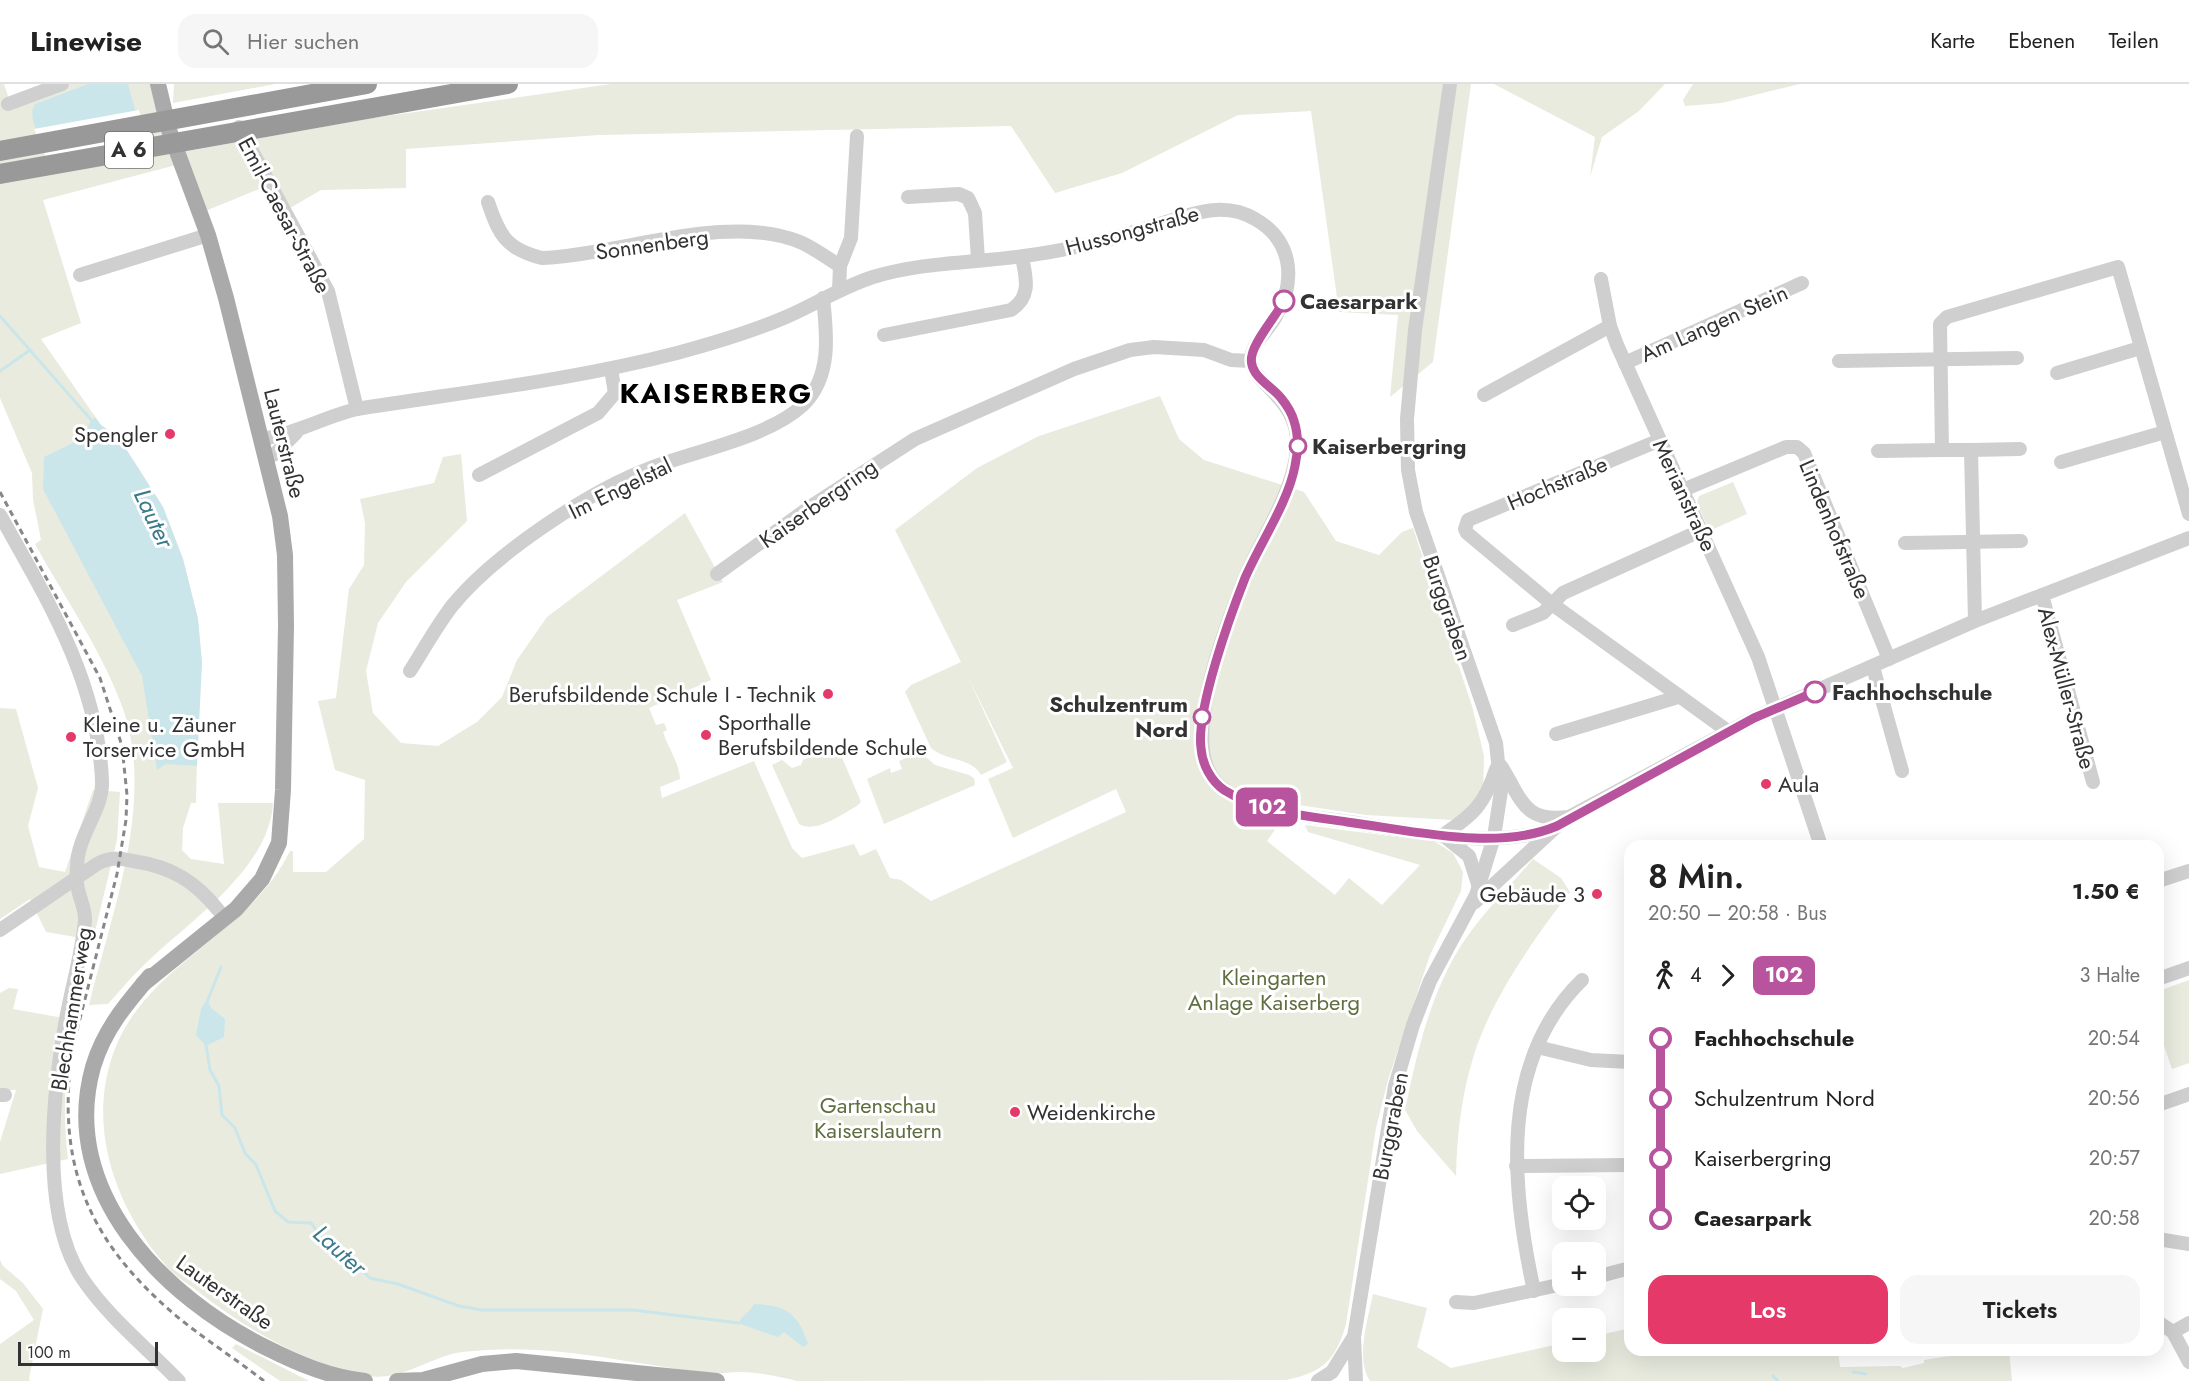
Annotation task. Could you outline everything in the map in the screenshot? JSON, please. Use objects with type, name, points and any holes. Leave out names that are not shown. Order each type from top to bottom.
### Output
[{"type":"highway","name":"A 6","points":[[0,151],[367,84]]},
{"type":"highway","name":"A 6","points":[[0,174],[249,127],[508,84]]},
{"type":"main road","name":"Lauterstraße","points":[[158,84],[169,130],[208,235],[280,516],[285,555],[286,626],[281,826],[259,869],[228,910],[143,984],[108,1031],[97,1057],[89,1087],[87,1115],[90,1142],[108,1202],[120,1225],[142,1255],[186,1297],[252,1340],[337,1378],[365,1381]]},
{"type":"main road","points":[[397,1381],[423,1381],[483,1364],[516,1360],[717,1381]]},
{"type":"street","points":[[8,104],[62,84]]},
{"type":"street","name":"Burggraben","points":[[1356,1381],[1354,1336],[1395,1086],[1413,1025],[1430,981],[1479,886],[1494,837],[1501,791],[1496,743],[1416,512],[1407,451],[1407,419],[1415,330],[1450,84]]},
{"type":"street","name":"Emil-Caesar-Straße","points":[[249,127],[328,291],[357,409]]},
{"type":"street","points":[[261,439],[284,435],[322,418],[357,409],[611,369],[751,331],[839,290],[840,266],[851,238],[857,136]]},
{"type":"street","points":[[908,197],[959,194],[968,198],[975,213],[978,260]]},
{"type":"street","name":"Sonnenberg","points":[[488,201],[497,229],[508,244],[527,255],[542,258],[705,234],[743,233],[774,234],[802,243],[840,266]]},
{"type":"street","name":"Hussongstraße","points":[[839,290],[868,279],[935,264],[1022,257],[1111,240],[1207,209],[1240,212],[1258,220],[1282,245],[1290,279],[1286,298],[1254,349],[1251,362]]},
{"type":"street","points":[[80,274],[208,235]]},
{"type":"street","points":[[884,334],[1011,310],[1020,304],[1025,296],[1027,286],[1022,257]]},
{"type":"street","points":[[1942,450],[1940,324],[1947,317],[2118,267],[2189,514]]},
{"type":"street","name":"Merianstraße","points":[[1601,279],[1610,326],[1625,363],[1758,657],[1819,840]]},
{"type":"street","name":"Am Langen Stein","points":[[1625,363],[1802,283]]},
{"type":"street","name":"Im Engelstal","points":[[410,671],[453,604],[502,559],[564,515],[647,469],[763,429],[803,404],[823,372],[826,328],[823,298]]},
{"type":"street","points":[[1484,395],[1610,326]]},
{"type":"street","name":"Kaiserbergring","points":[[717,574],[810,507],[906,444],[999,400],[1074,369],[1130,350],[1154,347],[1204,350],[1231,360],[1251,362]]},
{"type":"street","points":[[2057,373],[2140,348]]},
{"type":"street","points":[[1839,361],[2017,358]]},
{"type":"street","points":[[1251,362],[1257,375],[1281,398],[1288,409],[1294,421],[1298,446],[1293,476],[1245,578],[1220,650],[1202,717],[1201,748],[1210,777],[1224,790],[1263,806],[1310,817],[1443,835],[1494,837]]},
{"type":"street","points":[[479,475],[598,413],[615,393],[611,369]]},
{"type":"street","points":[[266,457],[275,454],[301,428]]},
{"type":"street","points":[[2061,462],[2165,432]]},
{"type":"street","name":"Hochstraße","points":[[1552,604],[1467,533],[1465,524],[1468,520],[1660,440]]},
{"type":"street","name":"Lindenhofstraße","points":[[1683,490],[1786,447],[1797,447],[1804,453],[1889,659]]},
{"type":"street","points":[[1878,451],[2020,449]]},
{"type":"street","points":[[1971,450],[1975,621]]},
{"type":"street","name":"Blechhammerweg","points":[[0,515],[73,651],[93,712],[102,784],[98,807],[81,843],[76,878],[85,919],[67,1016],[57,1100],[55,1146],[61,1226],[71,1258],[82,1278],[107,1308],[179,1381]]},
{"type":"street","points":[[1513,625],[1543,613],[1563,593],[1702,530]]},
{"type":"street","name":"Alex-Müller-Straße","points":[[1468,908],[1557,826],[1571,816],[1729,732],[1775,709],[1975,621],[2189,538]]},
{"type":"street","points":[[1905,543],[2021,541]]},
{"type":"street","name":"Alex-Müller-Straße","points":[[2042,595],[2093,782]]},
{"type":"street","points":[[1552,604],[1677,697],[1729,732]]},
{"type":"street","points":[[1873,667],[1902,771]]},
{"type":"street","points":[[1556,734],[1677,697]]},
{"type":"street","points":[[1443,835],[1476,812],[1490,788],[1499,762]]},
{"type":"street","name":"Burggraben","points":[[1499,762],[1522,802],[1532,814],[1545,818],[1571,816]]},
{"type":"street","name":"Alex-Müller-Straße","points":[[1494,837],[1533,835],[1557,826]]},
{"type":"street","points":[[1443,835],[1469,856],[1479,886]]},
{"type":"street","points":[[0,930],[97,864],[112,858],[151,863],[170,869],[192,881],[228,910]]},
{"type":"street","points":[[2164,879],[2189,871]]},
{"type":"street","points":[[2164,977],[2189,968]]},
{"type":"street","points":[[1534,1291],[1520,1216],[1516,1136],[1526,1076],[1537,1047],[1551,1016],[1564,997],[1582,980]]},
{"type":"street","points":[[1537,1047],[1591,1060],[1624,1062]]},
{"type":"street","points":[[2164,1103],[2189,1094]]},
{"type":"street","points":[[1516,1166],[1624,1165]]},
{"type":"street","points":[[2164,1240],[2189,1244]]},
{"type":"street","points":[[1606,1274],[1624,1270]]},
{"type":"street","points":[[1456,1302],[1474,1304],[1552,1287]]},
{"type":"street","points":[[2173,1332],[2189,1323]]},
{"type":"street","points":[[2164,1326],[2173,1332],[2189,1362]]},
{"type":"street","points":[[1318,1381],[1332,1372],[1354,1336]]},
{"type":"green space","points":[[0,84],[4,84],[11,105],[70,84],[152,84],[176,165],[43,200],[81,323],[41,339],[101,425],[119,438],[163,507],[183,559],[198,619],[202,663],[198,707],[196,803],[191,803],[183,828],[182,850],[191,859],[224,864],[218,803],[273,803],[268,828],[257,851],[241,873],[202,914],[138,971],[108,1004],[89,1005],[127,853],[133,814],[134,775],[131,737],[120,701],[102,660],[35,544],[41,540],[33,499],[32,473],[0,398]]},
{"type":"green space","points":[[174,84],[275,84],[173,103]]},
{"type":"green space","points":[[611,84],[1471,84],[1433,362],[1390,397],[1398,315],[1339,312],[1311,111],[1238,115],[1122,173],[1055,193],[1011,126],[599,135],[406,149],[406,188],[321,190],[285,211],[269,185],[203,212],[182,152],[373,118]]},
{"type":"green space","points":[[1494,84],[1665,84],[1639,111],[1602,137],[1590,177],[1595,137]]},
{"type":"green space","points":[[1693,84],[1800,84],[1722,103],[1685,106],[1683,100]]},
{"type":"green space","points":[[1160,396],[1179,439],[1204,460],[1304,492],[1336,541],[1379,555],[1402,532],[1413,528],[1472,706],[1484,756],[1483,793],[1472,810],[1452,820],[1366,815],[1285,803],[1281,821],[1267,841],[1335,895],[1349,878],[1382,905],[1420,865],[1308,832],[1305,825],[1435,842],[1453,853],[1463,872],[1461,891],[1430,955],[1388,1080],[1376,1128],[1346,1324],[1337,1347],[1326,1363],[1309,1373],[1286,1380],[797,1381],[753,1373],[709,1373],[571,1353],[515,1349],[456,1353],[401,1373],[379,1377],[322,1363],[277,1343],[235,1318],[168,1268],[150,1246],[135,1222],[112,1170],[103,1114],[105,1085],[112,1057],[127,1025],[147,998],[249,906],[272,880],[290,851],[293,851],[293,872],[326,872],[364,839],[365,780],[335,770],[318,701],[336,698],[349,589],[364,565],[365,523],[360,499],[434,483],[443,457],[461,454],[467,521],[406,582],[378,623],[366,671],[373,713],[401,743],[438,746],[477,722],[502,697],[517,660],[547,617],[685,513],[723,582],[677,600],[711,680],[649,708],[656,725],[664,723],[667,730],[663,732],[676,761],[680,779],[660,787],[662,798],[754,761],[792,848],[802,858],[854,844],[860,856],[876,849],[890,878],[901,880],[931,901],[1126,812],[1116,789],[1013,838],[988,779],[1013,768],[967,675],[1007,762],[981,775],[971,765],[931,748],[905,692],[911,685],[961,662],[895,530],[977,468],[1039,436]]},
{"type":"green space","points":[[1733,482],[1747,514],[1709,531],[1697,503],[1699,496]]},
{"type":"green space","points":[[0,708],[16,709],[38,788],[28,826],[39,867],[65,872],[93,790],[120,792],[117,840],[93,940],[46,932],[30,899],[0,919]]},
{"type":"green space","points":[[837,746],[861,802],[844,814],[820,825],[813,827],[799,824],[772,765],[782,760],[792,768],[801,765],[803,760]]},
{"type":"green space","points":[[920,752],[935,765],[974,778],[975,785],[884,824],[867,779],[890,768],[891,773],[902,769],[899,761]]},
{"type":"green space","points":[[1533,859],[1561,878],[1570,892],[1514,971],[1490,1014],[1481,1036],[1473,1058],[1463,1102],[1456,1176],[1417,1131],[1405,1110],[1414,1067],[1433,1003],[1451,963],[1478,922]]},
{"type":"green space","points":[[2189,980],[2189,1063],[2172,1069],[2164,1046],[2164,989]]},
{"type":"green space","points":[[9,988],[18,989],[13,1009],[75,1020],[66,1089],[65,1124],[68,1159],[0,1174],[0,1142],[16,1090],[0,1090],[0,993]]},
{"type":"green space","points":[[0,1260],[3,1266],[23,1283],[43,1309],[30,1381],[0,1381],[0,1344],[34,1320],[16,1291],[0,1279]]},
{"type":"green space","points":[[1373,1294],[1427,1308],[1417,1347],[1451,1368],[1552,1345],[1552,1362],[1606,1362],[1606,1334],[1624,1329],[1624,1356],[1839,1356],[1840,1367],[1900,1366],[1903,1368],[1924,1363],[1924,1360],[1949,1356],[2010,1356],[2012,1381],[1370,1381],[1363,1361],[1364,1339]]},
{"type":"green space","points":[[236,1344],[309,1381],[280,1381],[232,1348]]},
{"type":"water","points":[[88,84],[128,84],[139,124],[47,154],[32,115],[35,104]]},
{"type":"water","points":[[95,417],[101,425],[119,438],[163,507],[183,559],[198,619],[202,663],[197,766],[166,764],[157,770],[142,676],[43,489],[44,457],[85,437],[89,424]]},
{"type":"water","points":[[207,1000],[211,1008],[225,1019],[224,1037],[206,1046],[196,1035],[201,1009]]},
{"type":"water","points":[[754,1304],[775,1306],[789,1313],[800,1325],[808,1344],[803,1347],[784,1332],[778,1337],[739,1323]]},
{"type":"pier","points":[[139,110],[142,124],[136,141],[46,157],[34,129]]},
{"type":"waterway","name":"Lauter","points":[[0,316],[93,422]]},
{"type":"waterway","points":[[0,371],[30,350]]},
{"type":"waterway","name":"Lauter","points":[[207,1002],[221,967]]},
{"type":"waterway","name":"Lauter","points":[[206,1045],[210,1070],[219,1086],[222,1115],[235,1128],[245,1153],[256,1165],[275,1211],[288,1222],[311,1223],[323,1239],[348,1257],[370,1278],[398,1284],[459,1306],[482,1310],[633,1310],[739,1323]]},
{"type":"waterway","points":[[1853,1372],[1866,1374]]},
{"type":"waterway","points":[[1773,1376],[1778,1381]]},
{"type":"railway","points":[[0,492],[100,678],[122,746],[127,795],[126,820],[117,874],[73,1046],[69,1086],[69,1123],[73,1157],[82,1190],[96,1221],[114,1250],[137,1279],[178,1317],[264,1381]]},
{"type":"bus line","name":"102","points":[[1284,301],[1274,321],[1254,349],[1251,362],[1257,375],[1281,398],[1288,409],[1294,421],[1298,446],[1293,476],[1245,578],[1220,650],[1202,717],[1201,748],[1205,764],[1210,777],[1224,790],[1241,799],[1263,806],[1310,817],[1443,835],[1494,837],[1533,835],[1557,826],[1571,816],[1704,747],[1754,718],[1815,692]]},
{"type":"place","name":"Caesarpark","points":[[1284,301]]},
{"type":"place","name":"Spengler","points":[[170,434]]},
{"type":"place","name":"Kaiserbergring","points":[[1298,446]]},
{"type":"place","name":"Fachhochschule","points":[[1815,692]]},
{"type":"place","name":"Berufsbildende Schule I - Technik","points":[[828,694]]},
{"type":"place","name":"Schulzentrum Nord","points":[[1202,717]]},
{"type":"place","name":"Sporthalle Berufsbildende Schule","points":[[706,735]]},
{"type":"place","name":"Kleine u. Zäuner Torservice GmbH","points":[[71,737]]},
{"type":"place","name":"Aula","points":[[1766,784]]},
{"type":"place","name":"Gebäude 3","points":[[1597,894]]},
{"type":"place","name":"Weidenkirche","points":[[1015,1112]]},
{"type":"district","name":"KAISERBERG","points":[[716,393]]},
{"type":"park label","name":"Kleingarten Anlage Kaiserberg","points":[[1274,990]]},
{"type":"park label","name":"Gartenschau Kaiserslautern","points":[[878,1118]]}]
